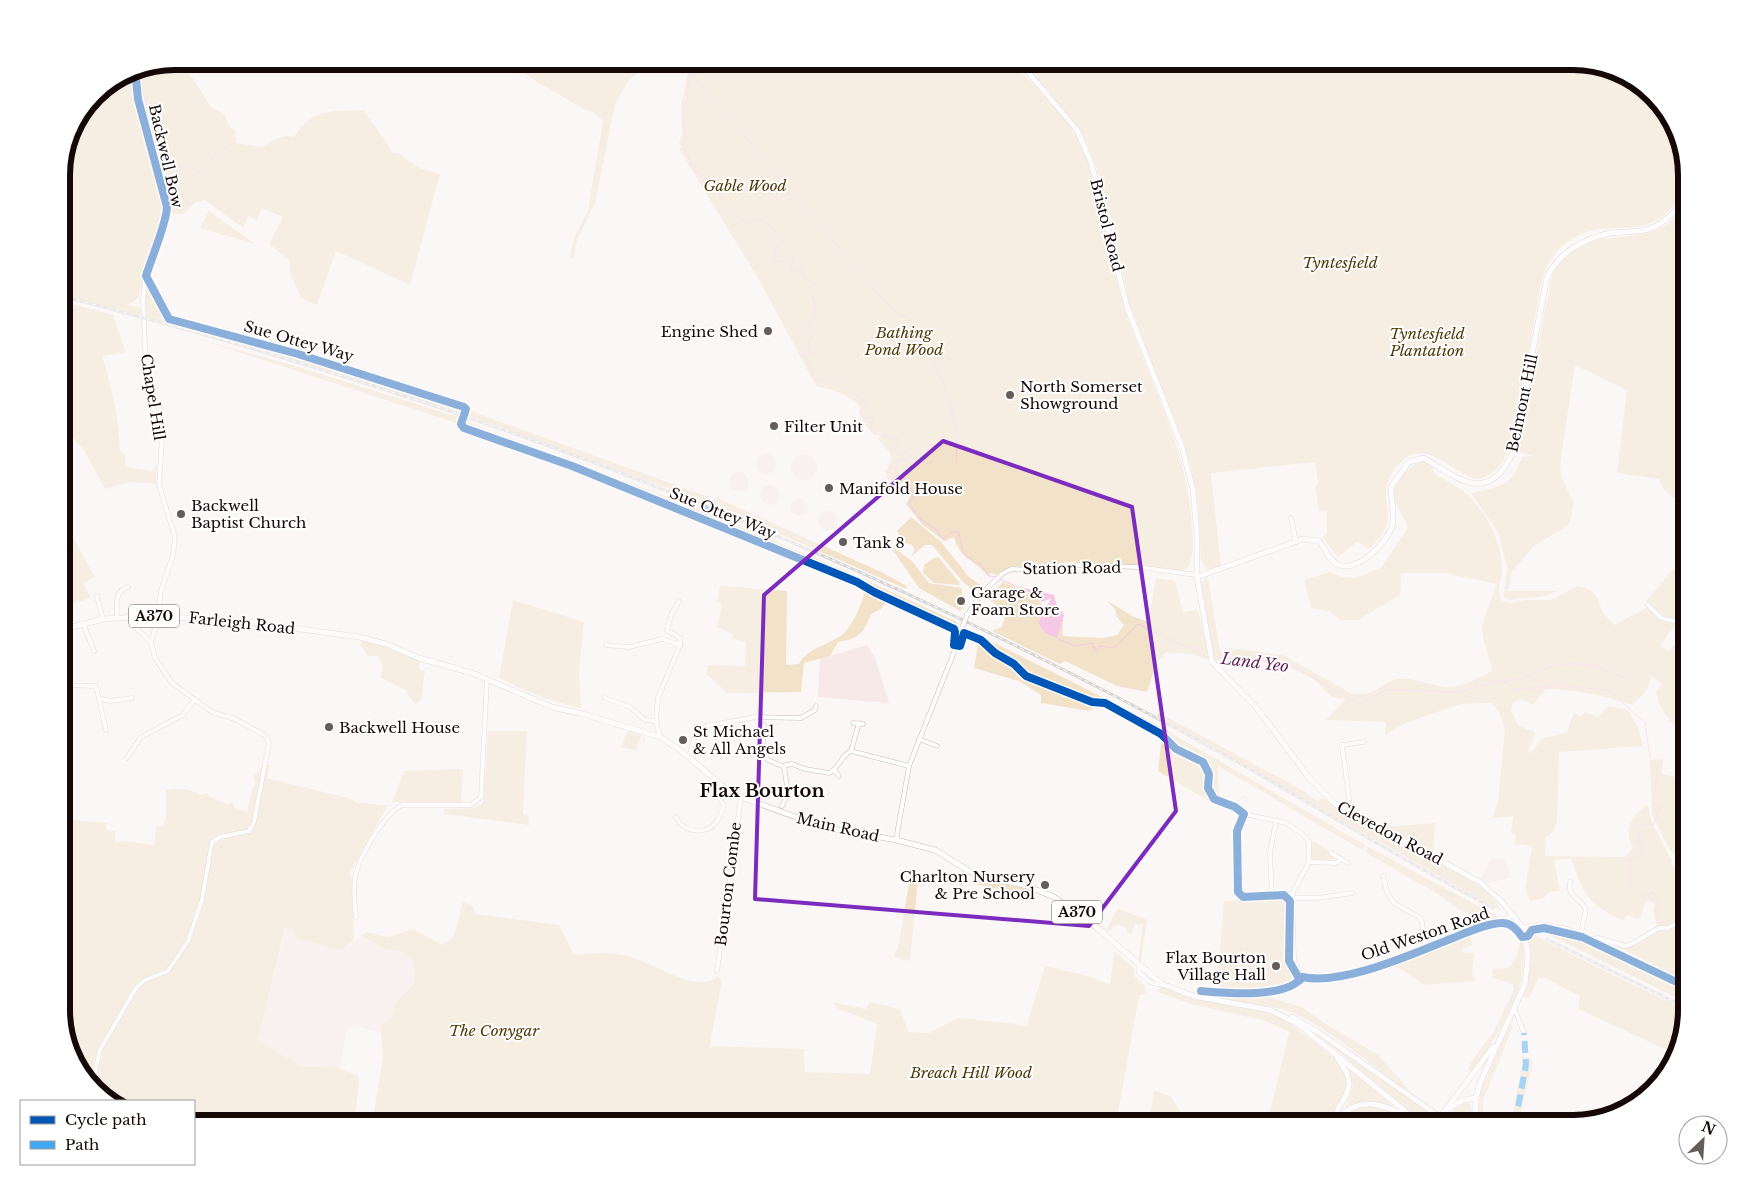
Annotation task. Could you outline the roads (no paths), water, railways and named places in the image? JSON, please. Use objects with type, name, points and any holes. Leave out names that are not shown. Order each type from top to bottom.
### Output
[{"type":"main road","name":"Bristol Road","points":[[1026,70],[1076,130],[1091,162],[1127,307],[1182,447],[1193,490],[1197,534],[1197,576]]},
{"type":"main road","name":"Belmont Hill","points":[[1197,576],[1303,539],[1318,541],[1332,560],[1338,564],[1354,564],[1366,559],[1385,540],[1390,531],[1393,522],[1391,487],[1409,462],[1424,458],[1468,483],[1486,483],[1497,477],[1505,470],[1513,452],[1547,277],[1553,264],[1578,244],[1609,233],[1643,231],[1666,220],[1678,207]]},
{"type":"main road","name":"Clevedon Road","points":[[1197,576],[1210,657],[1216,668],[1262,715],[1320,790],[1335,804],[1352,815],[1470,876],[1490,890],[1523,928]]},
{"type":"main road","name":"Farleigh Road","points":[[70,627],[103,619],[130,616],[248,622],[359,637],[386,644],[419,658]]},
{"type":"main road","name":"Main Road","points":[[419,658],[457,668],[487,679],[545,705],[583,714],[660,737],[689,756],[725,788],[741,797],[823,827],[896,840],[935,850],[974,874],[1028,886],[1054,897],[1096,927],[1162,984],[1193,996],[1270,1010],[1284,1015]]},
{"type":"main road","points":[[1475,1115],[1476,1098],[1480,1083],[1525,984],[1528,965],[1523,928]]},
{"type":"main road","points":[[1284,1015],[1297,1019],[1318,1032],[1436,1115]]},
{"type":"main road","name":"A370","points":[[1284,1015],[1328,1048],[1410,1115]]},
{"type":"main road","points":[[1442,1115],[1483,1062],[1501,1034]]},
{"type":"main road","points":[[1328,1048],[1346,1069],[1350,1084],[1347,1097],[1336,1115]]},
{"type":"main road","points":[[1454,1098],[1473,1079],[1480,1083]]},
{"type":"main road","points":[[1448,1108],[1463,1100],[1476,1098]]},
{"type":"main road","points":[[1339,1115],[1344,1110],[1360,1104],[1368,1104],[1388,1108],[1402,1115]]},
{"type":"street","name":"Backwell Bow","points":[[136,78],[138,99],[164,195],[167,214],[146,276],[143,324]]},
{"type":"street","name":"Chapel Hill","points":[[143,324],[151,399],[162,438],[159,485],[175,537],[172,560],[158,601],[158,616],[151,642]]},
{"type":"street","points":[[1291,518],[1296,542]]},
{"type":"street","name":"Station Road","points":[[919,739],[954,652],[960,630],[980,595],[1002,574],[1011,569],[1033,570],[1080,565],[1138,567],[1197,576]]},
{"type":"street","points":[[117,617],[117,597],[124,589],[128,588]]},
{"type":"street","points":[[97,596],[103,619]]},
{"type":"street","points":[[660,737],[656,721],[659,693],[680,645],[680,638],[668,633],[667,630],[671,615],[679,601]]},
{"type":"street","points":[[1648,605],[1661,618],[1678,623]]},
{"type":"street","points":[[94,1076],[100,1050],[136,988],[146,980],[168,971],[188,941],[202,900],[212,842],[220,837],[249,831],[254,822],[269,742],[266,736],[252,728],[212,712],[166,676],[155,658],[151,642],[138,630],[130,616]]},
{"type":"street","points":[[83,623],[94,651]]},
{"type":"street","points":[[606,645],[628,647],[664,639],[680,645]]},
{"type":"street","points":[[356,918],[355,877],[378,831],[395,808],[402,805],[471,805],[479,800],[482,791],[487,679]]},
{"type":"street","points":[[70,685],[94,684],[96,686],[106,730]]},
{"type":"street","points":[[100,699],[111,701],[132,698]]},
{"type":"street","points":[[606,698],[630,706],[645,720],[656,721]]},
{"type":"street","points":[[127,758],[141,737],[183,715],[196,699]]},
{"type":"street","points":[[689,756],[694,739],[706,726],[756,717],[801,718],[816,708],[822,712]]},
{"type":"street","points":[[764,725],[762,753],[770,761],[784,766],[792,764],[826,773],[834,770],[843,756],[851,750],[861,724],[853,723]]},
{"type":"street","points":[[896,840],[909,766],[919,739],[938,746]]},
{"type":"street","points":[[1352,815],[1342,745],[1364,742]]},
{"type":"street","points":[[851,750],[909,766]]},
{"type":"street","points":[[784,766],[788,793],[785,804]]},
{"type":"street","points":[[834,770],[840,776]]},
{"type":"street","points":[[676,816],[681,825],[687,829],[694,830],[710,827],[717,821],[724,806],[718,795],[725,788]]},
{"type":"street","name":"Bourton Combe","points":[[717,971],[737,814],[741,797]]},
{"type":"street","points":[[1235,807],[1242,804],[1244,799]]},
{"type":"street","points":[[1220,803],[1235,807],[1244,814],[1290,826],[1309,841],[1309,862],[1292,896],[1294,960],[1302,977]]},
{"type":"street","points":[[1244,814],[1237,831],[1238,892],[1244,897],[1284,895],[1317,898],[1353,893]]},
{"type":"street","points":[[1272,896],[1270,853],[1276,821]]},
{"type":"street","points":[[1331,853],[1348,863]]},
{"type":"street","points":[[1309,862],[1336,863],[1341,859]]},
{"type":"street","points":[[1383,876],[1387,892],[1394,903],[1419,917],[1422,922],[1426,948]]},
{"type":"street","points":[[1570,882],[1572,896],[1580,900],[1586,909],[1581,933]]},
{"type":"street","name":"Old Weston Road","points":[[1256,992],[1295,985],[1302,977],[1324,978],[1365,970],[1473,930],[1503,922],[1512,916]]},
{"type":"street","points":[[1594,939],[1598,938],[1625,946],[1641,941],[1659,928],[1678,923]]},
{"type":"street","points":[[1523,928],[1540,924],[1552,925],[1581,933],[1678,979]]},
{"type":"street","points":[[1514,1008],[1524,1033]]},
{"type":"waterway","name":"Land Yeo","points":[[692,71],[688,83],[687,101],[683,108],[687,137],[683,144],[694,171],[706,176],[703,184],[706,187],[718,188],[721,198],[725,203],[723,213],[725,217],[733,213],[746,222],[759,219],[772,227],[777,233],[769,238],[777,246],[774,257],[776,260],[782,262],[788,256],[793,259],[791,265],[793,271],[802,267],[803,276],[823,289],[821,295],[812,296],[815,304],[815,316],[809,326],[814,333],[808,343],[811,354],[801,354],[812,369],[816,383],[820,378],[832,385],[840,381],[842,387],[866,402],[866,406],[861,413],[864,419],[873,417],[871,428],[873,431],[886,437],[897,438],[898,443],[890,449],[901,454],[906,452],[911,456],[908,460],[897,460],[896,468],[889,471],[887,477],[892,481],[905,478],[914,495],[909,504],[921,519],[937,530],[943,539],[953,531],[959,533],[963,553],[975,562],[980,563],[989,576],[996,577]]},
{"type":"waterway","points":[[692,71],[705,89],[878,294],[899,315],[909,317],[936,368],[951,406],[957,445],[956,463]]},
{"type":"waterway","points":[[141,76],[161,168],[187,166],[201,172],[215,154],[233,143]]},
{"type":"waterway","name":"Land Yeo","points":[[999,579],[1016,586]]},
{"type":"waterway","name":"Land Yeo","points":[[1056,638],[1075,646],[1092,643],[1096,651],[1100,646],[1114,648],[1138,624],[1186,647],[1196,647],[1200,655],[1209,657]]},
{"type":"waterway","name":"Land Yeo","points":[[1213,657],[1259,660],[1296,667],[1359,704],[1386,690],[1459,692],[1502,680],[1515,689],[1566,686],[1610,691],[1645,723],[1650,757],[1658,765],[1653,803],[1660,808],[1654,824],[1640,825],[1638,842],[1644,850],[1630,860],[1630,886],[1643,897],[1653,892],[1660,903],[1656,915],[1667,926]]},
{"type":"waterway","points":[[1503,680],[1521,679],[1558,665],[1580,664],[1612,672],[1632,683]]},
{"type":"waterway","points":[[643,743],[645,735]]},
{"type":"waterway","name":"Land Yeo","points":[[1670,929],[1674,933],[1678,931]]},
{"type":"railway","points":[[70,298],[175,326],[401,395],[512,433],[732,517],[948,613],[1099,688],[1248,768],[1493,908]]},
{"type":"railway","points":[[1547,939],[1678,1004]]},
{"type":"place","name":"Engine Shed","points":[[768,331]]},
{"type":"place","name":"North Somerset Showground","points":[[1010,395]]},
{"type":"place","name":"Filter Unit","points":[[774,426]]},
{"type":"place","name":"Manifold House","points":[[829,488]]},
{"type":"place","name":"Backwell Baptist Church","points":[[181,514]]},
{"type":"place","name":"Tank 8","points":[[843,542]]},
{"type":"place","name":"Garage & Foam Store","points":[[961,601]]},
{"type":"place","name":"Backwell House","points":[[329,727]]},
{"type":"place","name":"St Michael & All Angels","points":[[683,740]]},
{"type":"place","name":"Charlton Nursery & Pre School","points":[[1045,885]]},
{"type":"place","name":"Flax Bourton Village Hall","points":[[1276,966]]},
{"type":"district","name":"Flax Bourton","points":[[762,791]]},
{"type":"park label","name":"Gable Wood","points":[[745,185]]},
{"type":"park label","name":"Tyntesfield","points":[[1340,262]]},
{"type":"park label","name":"Bathing Pond Wood","points":[[904,340]]},
{"type":"park label","name":"Tyntesfield Plantation","points":[[1427,342]]},
{"type":"park label","name":"The Conygar","points":[[494,1030]]},
{"type":"park label","name":"Breach Hill Wood","points":[[971,1072]]}]
